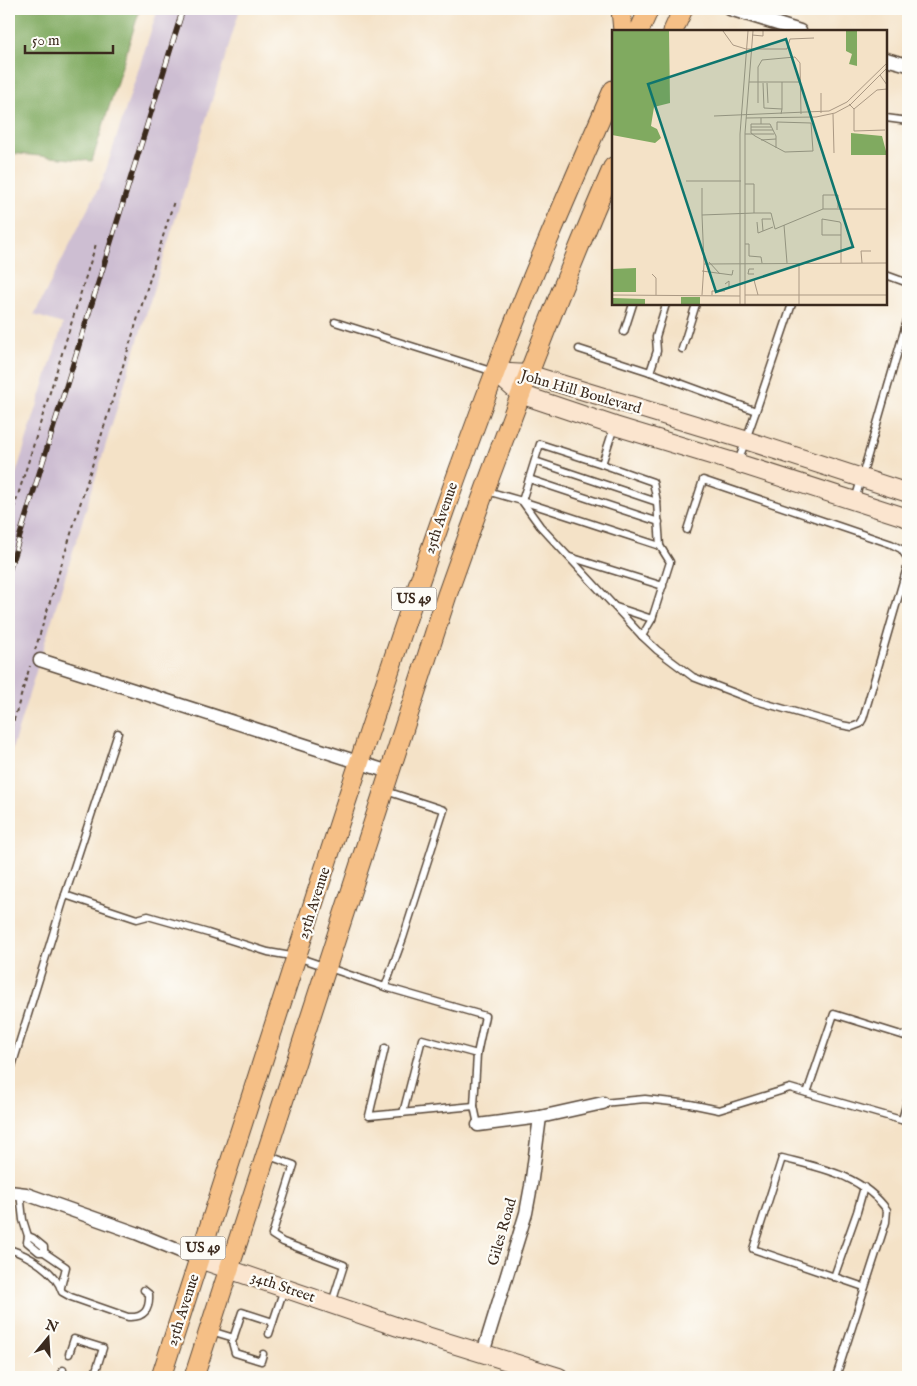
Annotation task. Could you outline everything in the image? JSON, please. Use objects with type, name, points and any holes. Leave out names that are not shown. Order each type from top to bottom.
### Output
[{"type":"main road","points":[[621,9],[623,30]]},
{"type":"main road","points":[[639,30],[649,9]]},
{"type":"main road","points":[[673,30],[683,9]]},
{"type":"main road","name":"25th Avenue","points":[[162,1377],[359,763],[418,586],[495,372],[612,92]]},
{"type":"main road","name":"25th Avenue","points":[[194,1377],[447,596],[484,490],[550,316],[609,188],[612,172]]},
{"type":"main road","points":[[418,586],[447,596]]},
{"type":"street","points":[[730,9],[797,30]]},
{"type":"street","points":[[887,59],[908,65]]},
{"type":"street","name":"John Hill Boulevard","points":[[495,372],[528,374],[745,440],[908,493]]},
{"type":"street","name":"John Hill Boulevard","points":[[495,372],[520,394],[615,426],[908,518]]},
{"type":"street","points":[[36,656],[359,763],[386,781]]},
{"type":"street","points":[[478,1125],[540,1117],[603,1104]]},
{"type":"street","name":"Giles Road","points":[[483,1353],[526,1213],[540,1117]]},
{"type":"street","name":"34th Street","points":[[14,1192],[26,1194],[136,1233],[228,1269],[556,1377]]},
{"type":"lane","points":[[887,118],[908,121]]},
{"type":"lane","points":[[887,275],[908,282]]},
{"type":"lane","points":[[624,332],[633,305]]},
{"type":"lane","points":[[650,372],[657,351],[656,337],[666,305]]},
{"type":"lane","points":[[682,348],[696,305]]},
{"type":"lane","points":[[737,463],[792,305]]},
{"type":"lane","points":[[855,502],[908,317]]},
{"type":"lane","points":[[335,322],[495,372]]},
{"type":"lane","points":[[579,349],[756,410]]},
{"type":"lane","points":[[602,464],[615,426]]},
{"type":"lane","points":[[522,500],[540,444],[653,482],[657,502],[660,546],[670,562],[652,619],[642,636]]},
{"type":"lane","points":[[535,461],[657,502]]},
{"type":"lane","points":[[529,479],[659,522]]},
{"type":"lane","points":[[687,530],[702,480],[891,544],[901,549],[908,559]]},
{"type":"lane","points":[[484,490],[522,500],[660,546]]},
{"type":"lane","points":[[522,500],[540,526],[642,636],[692,677],[752,700],[840,725],[856,726],[863,719],[908,564]]},
{"type":"lane","points":[[568,556],[663,586]]},
{"type":"lane","points":[[615,607],[652,619]]},
{"type":"lane","points":[[9,1076],[65,895],[118,734]]},
{"type":"lane","points":[[385,987],[403,938],[444,810],[386,781]]},
{"type":"lane","points":[[65,895],[137,919],[148,916],[268,952],[297,956]]},
{"type":"lane","name":"25th Avenue","points":[[297,956],[326,967]]},
{"type":"lane","points":[[326,967],[385,987],[486,1016],[477,1054],[474,1106],[478,1125]]},
{"type":"lane","points":[[807,1093],[834,1014],[908,1037]]},
{"type":"lane","points":[[403,1113],[422,1039],[477,1054]]},
{"type":"lane","points":[[385,1048],[369,1116],[474,1106]]},
{"type":"lane","points":[[603,1104],[645,1099],[690,1104],[719,1110],[790,1088],[829,1101],[905,1121],[908,1098]]},
{"type":"lane","points":[[265,1155],[294,1165],[272,1235],[283,1242],[344,1265],[332,1304]]},
{"type":"lane","points":[[836,1377],[886,1222],[887,1210],[879,1198],[837,1172],[782,1158],[753,1250],[864,1287]]},
{"type":"lane","points":[[834,1277],[864,1187]]},
{"type":"lane","points":[[14,1192],[28,1236],[44,1247],[44,1252],[66,1267],[61,1287]]},
{"type":"lane","points":[[9,1249],[35,1260],[47,1270],[61,1287],[62,1292],[128,1317],[137,1317],[145,1313],[148,1307],[149,1294],[144,1290]]},
{"type":"lane","points":[[269,1334],[284,1288]]},
{"type":"lane","points":[[263,1354],[261,1361],[235,1353],[232,1342],[238,1330],[242,1312],[273,1322]]},
{"type":"lane","points":[[209,1330],[234,1338]]},
{"type":"lane","points":[[69,1354],[74,1339],[103,1348],[94,1377]]},
{"type":"lane","points":[[61,1377],[63,1370]]},
{"type":"path","points":[[9,736],[36,656],[174,201]]},
{"type":"path","points":[[9,524],[96,244]]},
{"type":"shaded area","points":[[158,9],[240,9],[9,759],[9,496],[63,324],[34,315],[103,179]]},
{"type":"green space","points":[[9,9],[140,9],[92,161],[9,153]]},
{"type":"railway","points":[[9,571],[183,9]]}]
